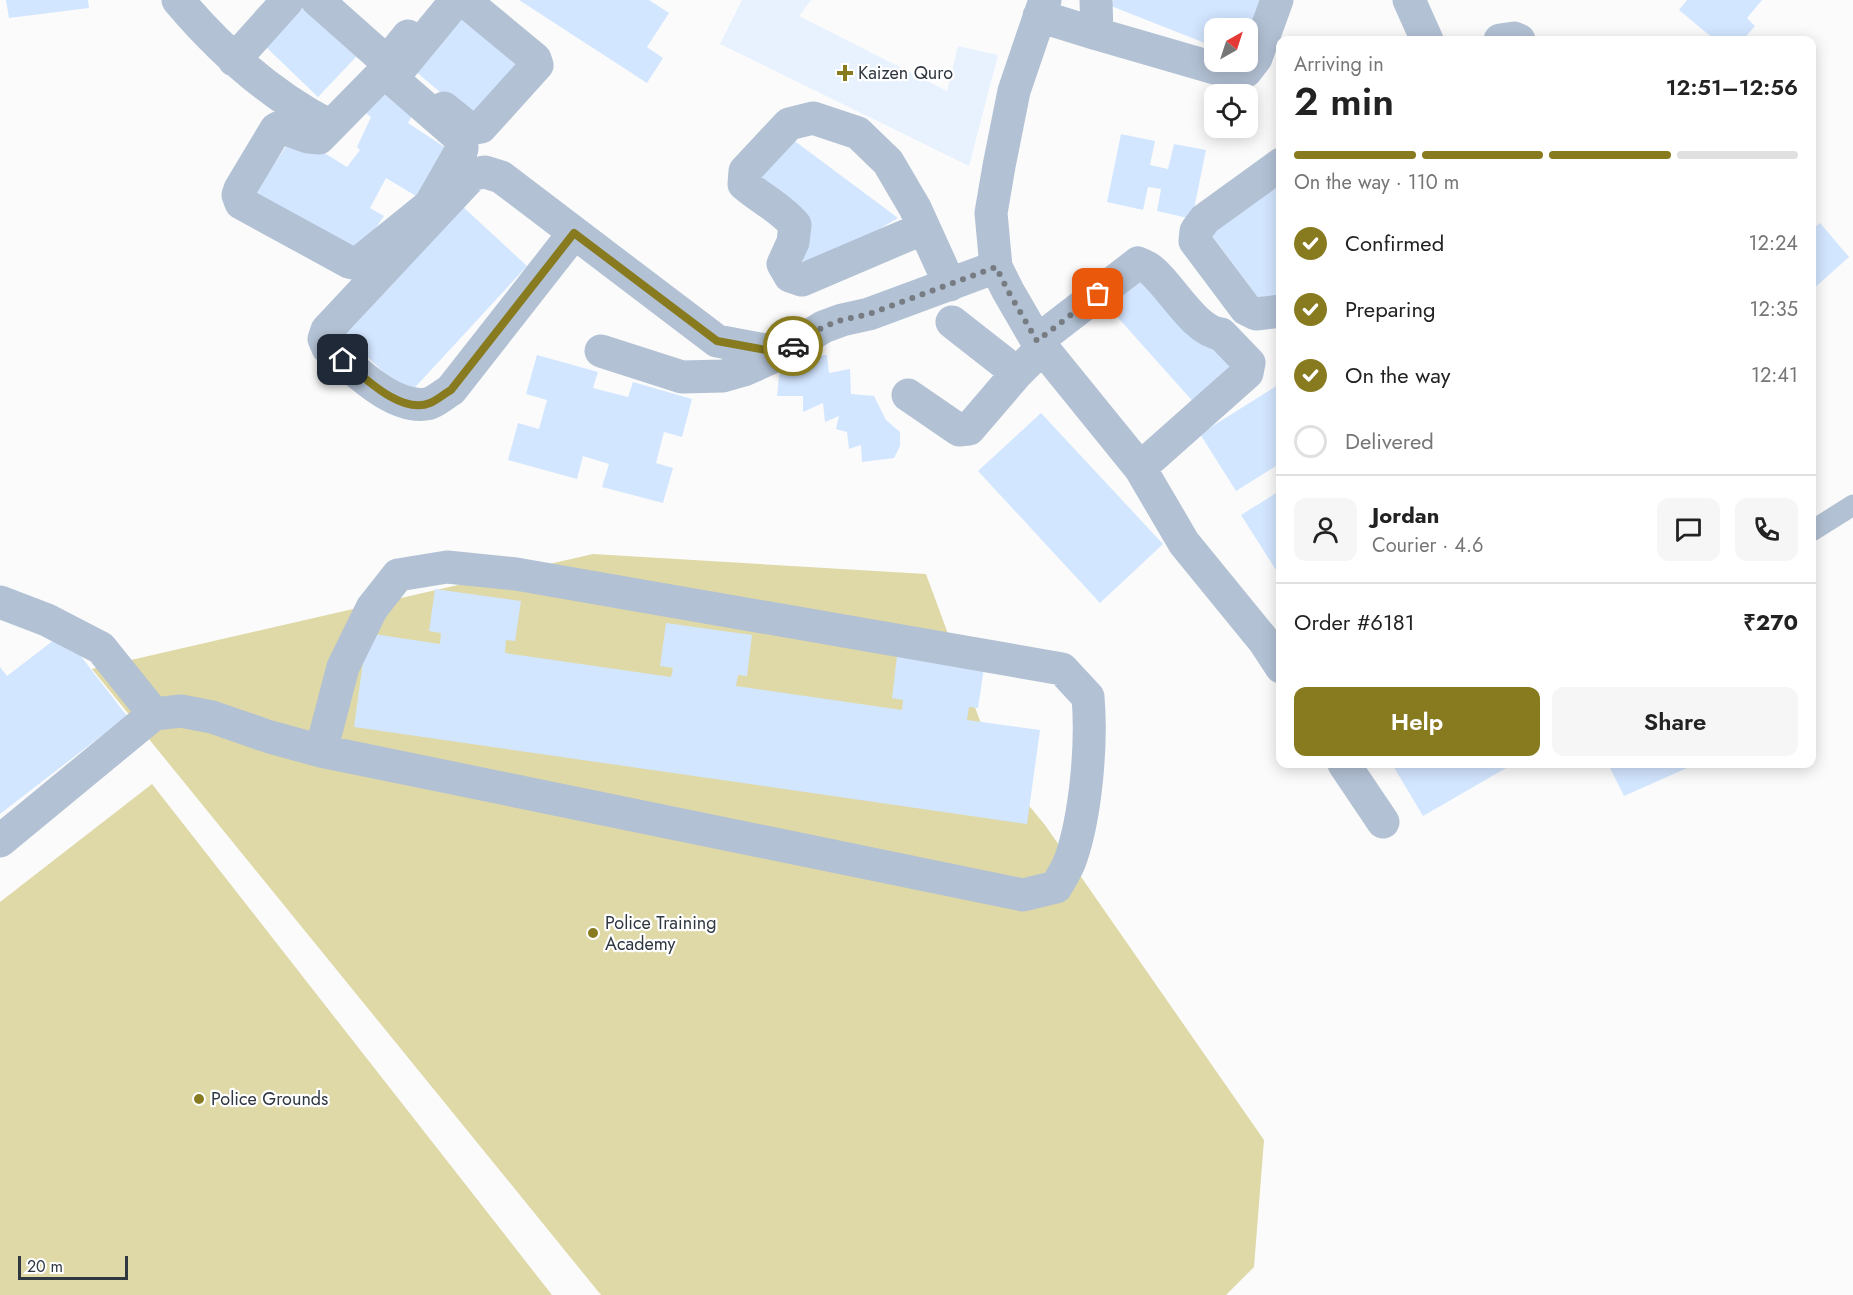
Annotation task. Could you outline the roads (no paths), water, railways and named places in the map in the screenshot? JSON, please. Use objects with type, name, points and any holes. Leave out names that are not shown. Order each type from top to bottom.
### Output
[{"type":"street","points":[[178,0],[234,60],[304,113],[330,126]]},
{"type":"street","points":[[234,60],[288,0]]},
{"type":"street","points":[[317,0],[393,66],[438,0]]},
{"type":"street","points":[[1096,0],[1097,34]]},
{"type":"street","points":[[1276,659],[1264,641],[1184,543],[1140,468],[1040,345],[996,267],[991,213],[1014,91],[1042,8],[1097,34],[1235,74],[1246,71],[1256,58],[1277,0]]},
{"type":"street","points":[[1408,0],[1425,36]]},
{"type":"street","points":[[384,76],[390,77],[458,136],[462,141],[462,149],[430,205],[357,264],[349,262],[241,203],[238,195],[240,189],[276,129],[280,127],[314,139],[319,138],[377,79],[384,76]]},
{"type":"street","points":[[272,88],[280,127]]},
{"type":"street","points":[[924,228],[802,280],[790,276],[783,264],[793,242],[795,225],[786,214],[760,198],[744,184],[746,171],[789,124],[813,118],[858,133],[888,162],[924,228],[950,285]]},
{"type":"street","points":[[1276,168],[1205,219],[1196,231],[1195,241],[1246,309],[1256,314],[1276,312]]},
{"type":"street","points":[[574,233],[451,390],[428,404],[406,403],[391,398],[328,348],[324,339],[327,330],[474,174],[485,172],[501,177],[717,341],[782,353]]},
{"type":"street","points":[[908,395],[959,430],[969,429],[1040,345],[1138,263],[1150,269],[1202,326],[1221,334],[1249,363],[1247,373],[1140,468]]},
{"type":"street","points":[[601,351],[682,377],[723,376],[744,370],[782,353],[823,327],[869,314],[996,267]]},
{"type":"street","points":[[951,322],[1017,373]]},
{"type":"street","points":[[0,841],[154,714],[180,711],[212,717],[270,737],[321,751],[1023,895],[1056,887],[1071,859],[1081,814],[1090,729],[1088,697],[1062,669],[516,574],[447,567],[398,575],[372,608],[344,667],[321,751]]},
{"type":"street","points":[[0,602],[47,620],[101,648],[154,714]]},
{"type":"street","points":[[1347,768],[1383,822]]},
{"type":"lane","points":[[1816,528],[1853,505]]},
{"type":"place","name":"Kaizen Quro","points":[[845,73]]},
{"type":"place","name":"Police Training Academy","points":[[593,933]]},
{"type":"place","name":"Police Grounds","points":[[199,1099]]}]
